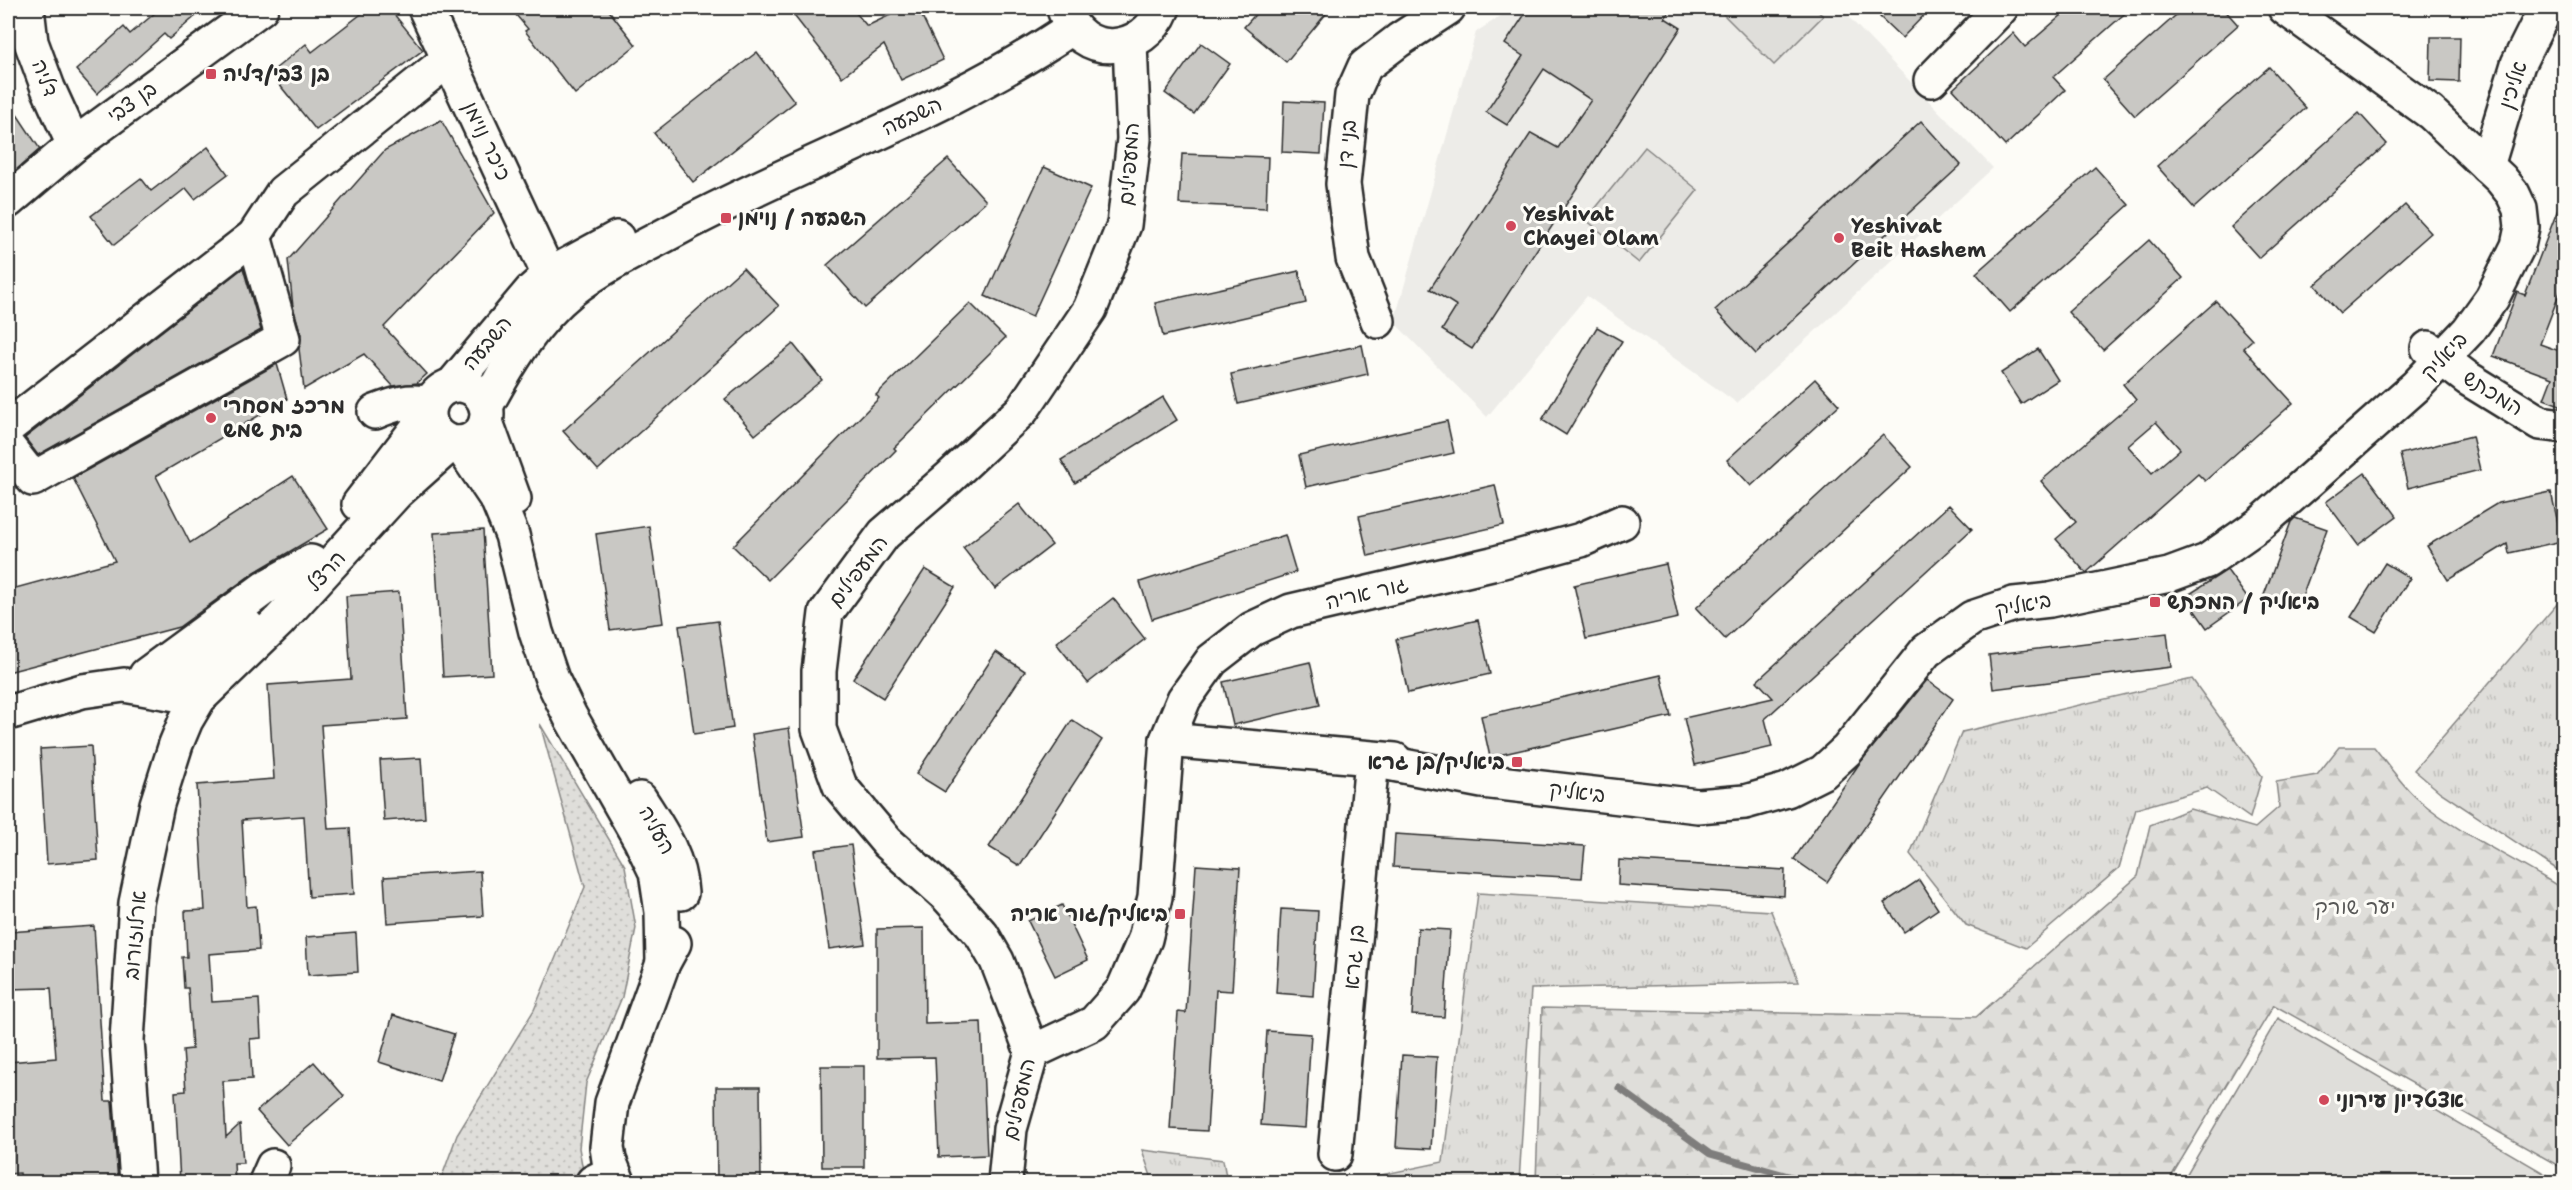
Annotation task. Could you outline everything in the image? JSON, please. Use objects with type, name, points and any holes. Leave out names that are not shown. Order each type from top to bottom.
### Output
[{"type":"street","name":"דליה","points":[[27,8],[31,42],[48,88],[74,145]]},
{"type":"street","name":"בן צבי","points":[[8,201],[74,145],[261,8]]},
{"type":"street","name":"כיכר נוימן","points":[[425,8],[549,275]]},
{"type":"street","points":[[1068,17],[1093,42],[1111,45],[1130,43],[1151,29],[1163,8]]},
{"type":"street","name":"בני דן","points":[[1378,321],[1353,258],[1343,184],[1352,94],[1365,66],[1399,40],[1448,8]]},
{"type":"street","points":[[1931,80],[2001,8]]},
{"type":"street","name":"ביאליק","points":[[1167,740],[1372,760],[1488,765],[1710,790],[1767,780],[1813,757],[1833,738],[1912,637],[1932,620],[1979,594],[2156,560],[2200,546],[2235,521],[2402,375],[2435,353],[2453,321],[2478,288],[2499,249],[2506,227],[2503,190],[2487,166],[2431,113],[2285,8]]},
{"type":"street","name":"אליכין","points":[[2487,166],[2518,64],[2546,8]]},
{"type":"street","name":"השבעה","points":[[486,414],[507,366],[534,329],[572,291],[614,263],[745,193],[969,88],[1029,57],[1068,17]]},
{"type":"street","name":"המעפילים","points":[[1005,1182],[1010,1129],[1032,1052],[998,961],[982,935],[946,895],[887,842],[840,786],[819,729],[819,671],[826,613],[884,534],[1022,410],[1090,309],[1124,225],[1134,139],[1130,43]]},
{"type":"street","points":[[8,427],[254,236],[283,192],[449,59]]},
{"type":"street","name":"השבעה","points":[[437,401],[531,291],[549,275],[606,243],[689,209],[745,193]]},
{"type":"street","points":[[8,447],[33,480],[284,339],[254,236]]},
{"type":"street","name":"המכתש","points":[[2435,353],[2467,378],[2540,423],[2565,426]]},
{"type":"street","points":[[375,412],[397,403],[414,400],[437,401],[462,384],[477,391],[486,414],[476,437],[455,443],[435,433],[437,401]]},
{"type":"street","name":"הרצל","points":[[8,713],[82,691],[147,677],[206,657],[229,643],[311,562],[378,482],[437,401]]},
{"type":"street","name":"העליה","points":[[486,414],[529,547],[536,632]]},
{"type":"street","name":"העליה","points":[[455,443],[486,481],[502,510],[512,536],[536,632],[552,679],[570,716],[589,750],[637,794],[669,843],[680,878],[682,909],[677,938],[663,963],[612,1103],[607,1135],[608,1179]]},
{"type":"street","name":"הרצל","points":[[147,677],[199,699],[286,613],[396,493],[455,443]]},
{"type":"street","name":"גור אריה","points":[[1167,740],[1184,699],[1212,660],[1252,629],[1291,610],[1492,564],[1581,540],[1622,522]]},
{"type":"street","points":[[147,677],[181,673],[188,678],[199,699]]},
{"type":"street","name":"ארלוזורוב","points":[[137,1182],[127,1040],[136,903],[157,804],[176,744],[186,720],[199,699]]},
{"type":"street","points":[[1032,1052],[1095,1023],[1123,990],[1132,970],[1145,939],[1155,897],[1167,740]]},
{"type":"street","name":"בן גרא","points":[[1335,1154],[1372,760]]},
{"type":"shaded area","points":[[1513,8],[1840,8],[1993,168],[1737,403],[1587,296],[1487,417],[1394,322],[1476,32]]},
{"type":"green space","points":[[1717,8],[1814,8],[1823,16],[1774,65]]},
{"type":"green space","points":[[1645,147],[1698,190],[1639,263],[1586,220]]},
{"type":"green space","points":[[2564,596],[2564,874],[2440,792],[2414,770]]},
{"type":"green space","points":[[2192,679],[2262,776],[2250,818],[2207,788],[2136,809],[2119,868],[2026,948],[1966,925],[1910,854],[1962,732]]},
{"type":"green space","points":[[540,724],[625,866],[636,928],[622,997],[586,1083],[579,1148],[585,1182],[440,1182],[457,1135],[534,1010],[585,887]]},
{"type":"green space","name":"יער שורק","points":[[2339,747],[2374,747],[2407,788],[2436,813],[2472,837],[2564,890],[2564,1169],[2274,1005],[2168,1182],[1536,1182],[1542,1008],[1976,1017],[2138,876],[2150,825],[2190,809],[2255,828],[2279,807],[2276,782],[2317,775]]},
{"type":"green space","points":[[1478,893],[1771,911],[1799,982],[1531,989],[1519,1182],[1348,1182],[1443,1162]]},
{"type":"green space","name":"אצטדיון עירוני","points":[[2278,1018],[2559,1182],[2182,1182]]},
{"type":"green space","points":[[1142,1150],[1223,1160],[1227,1182],[1153,1182]]},
{"type":"building","points":[[161,8],[205,8],[169,39],[164,34],[97,94],[76,70],[124,27],[130,34]]},
{"type":"building","points":[[369,8],[389,8],[423,50],[316,130],[270,73],[306,44],[312,52]]},
{"type":"building","points":[[510,8],[607,8],[636,45],[575,94],[525,31],[528,29]]},
{"type":"building","points":[[788,8],[852,8],[867,26],[905,8],[918,8],[943,60],[901,80],[884,45],[842,77]]},
{"type":"building","points":[[1261,8],[1331,8],[1286,62],[1244,27]]},
{"type":"building","name":"Yeshivat Chayei Olam","points":[[1529,8],[1672,8],[1665,18],[1681,28],[1472,349],[1442,330],[1457,306],[1430,289],[1531,133],[1558,148],[1591,100],[1544,69],[1507,125],[1486,112],[1523,56],[1505,44]]},
{"type":"building","points":[[1889,8],[1931,8],[1902,38],[1880,17]]},
{"type":"building","points":[[2070,8],[2131,8],[2053,77],[2065,90],[2005,146],[1953,89],[2013,33],[2025,47]]},
{"type":"building","points":[[2184,8],[2223,8],[2238,25],[2135,116],[2103,80]]},
{"type":"building","points":[[2431,37],[2460,37],[2459,82],[2430,81]]},
{"type":"building","points":[[1201,43],[1230,64],[1194,114],[1165,93]]},
{"type":"building","points":[[757,52],[795,102],[693,182],[654,133]]},
{"type":"building","points":[[2269,67],[2306,108],[2194,208],[2157,166]]},
{"type":"building","points":[[8,101],[40,149],[8,177]]},
{"type":"building","points":[[1284,101],[1324,103],[1321,154],[1282,152]]},
{"type":"building","points":[[2359,113],[2387,144],[2259,258],[2231,227]]},
{"type":"building","points":[[441,120],[494,213],[384,327],[427,374],[417,383],[393,386],[364,354],[304,389],[299,349],[301,334],[293,307],[288,260],[385,150]]},
{"type":"building","name":"Yeshivat Beit Hashem","points":[[1921,121],[1961,165],[1756,354],[1715,310]]},
{"type":"building","points":[[208,147],[228,174],[195,199],[186,188],[114,245],[91,216],[141,178],[151,191]]},
{"type":"building","points":[[1182,154],[1268,157],[1266,208],[1179,204]]},
{"type":"building","points":[[948,159],[986,201],[865,308],[827,265]]},
{"type":"building","points":[[1044,167],[1091,188],[1032,317],[985,296]]},
{"type":"building","points":[[2095,167],[2129,205],[2010,312],[1976,273]]},
{"type":"building","points":[[2563,196],[2565,279],[2540,344],[2562,352],[2565,349],[2565,407],[2544,399],[2552,378],[2493,356],[2517,292],[2525,295]]},
{"type":"building","points":[[2405,205],[2431,233],[2340,313],[2315,285]]},
{"type":"building","points":[[2149,240],[2183,278],[2103,350],[2068,312]]},
{"type":"building","name":"מרכז מסחרי בית שמש","points":[[243,268],[261,330],[38,455],[25,438]]},
{"type":"building","points":[[743,268],[779,306],[598,470],[563,431]]},
{"type":"building","points":[[1299,271],[1306,303],[1163,336],[1155,303]]},
{"type":"building","points":[[2216,301],[2252,340],[2243,348],[2293,403],[2205,481],[2198,474],[2086,573],[2056,539],[2076,522],[2041,481],[2136,400],[2123,384]],"holes":[[[2156,422],[2180,449],[2152,473],[2128,446]]]},
{"type":"building","points":[[970,303],[1005,338],[894,448],[896,450],[768,580],[733,546],[879,398],[876,395]]},
{"type":"building","points":[[1597,327],[1622,341],[1566,435],[1542,420]]},
{"type":"building","points":[[793,344],[822,380],[755,435],[725,399]]},
{"type":"building","points":[[1362,345],[1368,374],[1238,404],[1231,374]]},
{"type":"building","points":[[2038,349],[2058,380],[2021,404],[2001,373]]},
{"type":"building","points":[[277,364],[287,399],[156,476],[190,543],[293,476],[328,529],[255,572],[179,627],[8,672],[8,590],[115,561],[73,478]]},
{"type":"building","points":[[1815,379],[1839,405],[1751,486],[1727,460]]},
{"type":"building","points":[[1163,397],[1177,420],[1075,483],[1061,460]]},
{"type":"building","points":[[1447,421],[1454,453],[1306,487],[1299,455]]},
{"type":"building","points":[[1883,435],[1912,467],[1725,639],[1696,608]]},
{"type":"building","points":[[2472,436],[2480,470],[2408,488],[2400,454]]},
{"type":"building","points":[[2365,473],[2397,516],[2358,545],[2326,502]]},
{"type":"building","points":[[1495,485],[1504,525],[1368,556],[1359,516]]},
{"type":"building","points":[[2551,492],[2562,541],[2509,553],[2507,544],[2448,580],[2427,546],[2498,503]]},
{"type":"building","points":[[1019,504],[1052,545],[995,589],[963,548]]},
{"type":"building","points":[[1949,505],[1972,529],[1765,719],[1772,747],[1695,765],[1684,718],[1773,698],[1757,681]]},
{"type":"building","points":[[2295,518],[2327,529],[2298,607],[2264,595],[2291,522]]},
{"type":"building","points":[[649,526],[663,623],[610,630],[596,534]]},
{"type":"building","points":[[483,530],[492,674],[443,677],[434,533]]},
{"type":"building","points":[[1285,535],[1296,572],[1152,619],[1140,582]]},
{"type":"building","points":[[2385,563],[2410,578],[2376,632],[2351,617]]},
{"type":"building","points":[[1666,564],[1678,618],[1586,639],[1574,585]]},
{"type":"building","points":[[925,569],[955,587],[883,698],[853,679]]},
{"type":"building","points":[[2227,570],[2248,599],[2207,628],[2185,597]]},
{"type":"building","points":[[399,592],[407,719],[321,725],[328,829],[350,828],[354,894],[309,897],[304,816],[242,820],[247,907],[256,906],[259,950],[209,954],[212,1002],[259,999],[261,1038],[250,1039],[252,1079],[223,1081],[226,1137],[240,1124],[243,1163],[234,1163],[235,1182],[180,1182],[175,1092],[186,1091],[183,1050],[192,1049],[188,988],[184,988],[182,957],[187,957],[185,911],[205,910],[197,785],[274,779],[268,685],[351,679],[346,596]]},
{"type":"building","points":[[1113,598],[1145,639],[1088,683],[1056,643]]},
{"type":"building","points":[[1478,620],[1490,674],[1408,693],[1396,639]]},
{"type":"building","points":[[718,621],[733,728],[694,734],[679,626]]},
{"type":"building","points":[[2167,633],[2171,667],[1993,689],[1989,655]]},
{"type":"building","points":[[996,652],[1025,671],[945,792],[916,774]]},
{"type":"building","points":[[1310,662],[1320,705],[1233,725],[1223,682]]},
{"type":"building","points":[[1661,675],[1671,716],[1490,757],[1481,716]]},
{"type":"building","points":[[1927,680],[1953,699],[1827,882],[1794,859],[1859,764]]},
{"type":"building","points":[[1072,720],[1102,740],[1020,866],[989,847]]},
{"type":"building","points":[[789,728],[804,837],[767,842],[752,734]]},
{"type":"building","points":[[91,746],[98,860],[47,864],[40,749]]},
{"type":"building","points":[[421,758],[425,818],[384,821],[380,760]]},
{"type":"building","points":[[1395,834],[1585,846],[1582,878],[1393,867]]},
{"type":"building","points":[[851,845],[865,944],[829,949],[815,850]]},
{"type":"building","points":[[1619,860],[1785,870],[1784,896],[1618,885]]},
{"type":"building","points":[[1196,865],[1240,868],[1232,991],[1216,990],[1207,1131],[1170,1129],[1178,1012],[1186,1013]]},
{"type":"building","points":[[480,871],[483,916],[387,923],[384,877]]},
{"type":"building","points":[[1919,880],[1938,909],[1904,932],[1884,903]]},
{"type":"building","points":[[1062,905],[1088,960],[1055,976],[1028,921]]},
{"type":"building","points":[[1281,909],[1318,911],[1313,996],[1276,993]]},
{"type":"building","points":[[94,926],[105,1101],[112,1101],[118,1182],[21,1182],[20,1173],[8,1174],[8,1062],[56,1058],[51,988],[8,989],[8,932]]},
{"type":"building","points":[[924,928],[925,1024],[981,1022],[987,1155],[939,1157],[935,1057],[877,1058],[877,929]]},
{"type":"building","points":[[1418,928],[1450,930],[1444,1017],[1412,1015]]},
{"type":"building","points":[[356,933],[358,972],[308,975],[306,937]]},
{"type":"building","points":[[393,1015],[454,1034],[439,1081],[379,1062]]},
{"type":"building","points":[[1267,1031],[1311,1034],[1305,1128],[1261,1125]]},
{"type":"building","points":[[1402,1055],[1437,1057],[1431,1149],[1396,1147]]},
{"type":"building","points":[[314,1062],[344,1096],[287,1145],[257,1111]]},
{"type":"building","points":[[821,1066],[864,1066],[864,1167],[822,1167]]},
{"type":"building","points":[[716,1087],[760,1087],[761,1182],[717,1182]]},
{"type":"waterway","points":[[1619,1088],[1710,1154],[1810,1182]]},
{"type":"place","name":"בן צבי/דליה","points":[[211,74]]},
{"type":"place","name":"השבעה / נוימן","points":[[726,218]]},
{"type":"place","name":"Yeshivat Chayei Olam","points":[[1511,226]]},
{"type":"place","name":"Yeshivat Beit Hashem","points":[[1839,238]]},
{"type":"place","name":"מרכז מסחרי בית שמש","points":[[211,418]]},
{"type":"place","name":"ביאליק / המכתש","points":[[2155,602]]},
{"type":"place","name":"ביאליק/בן גרא","points":[[1517,762]]},
{"type":"place","name":"ביאליק/גור אריה","points":[[1180,914]]},
{"type":"place","name":"אצטדיון עירוני","points":[[2324,1100]]}]
